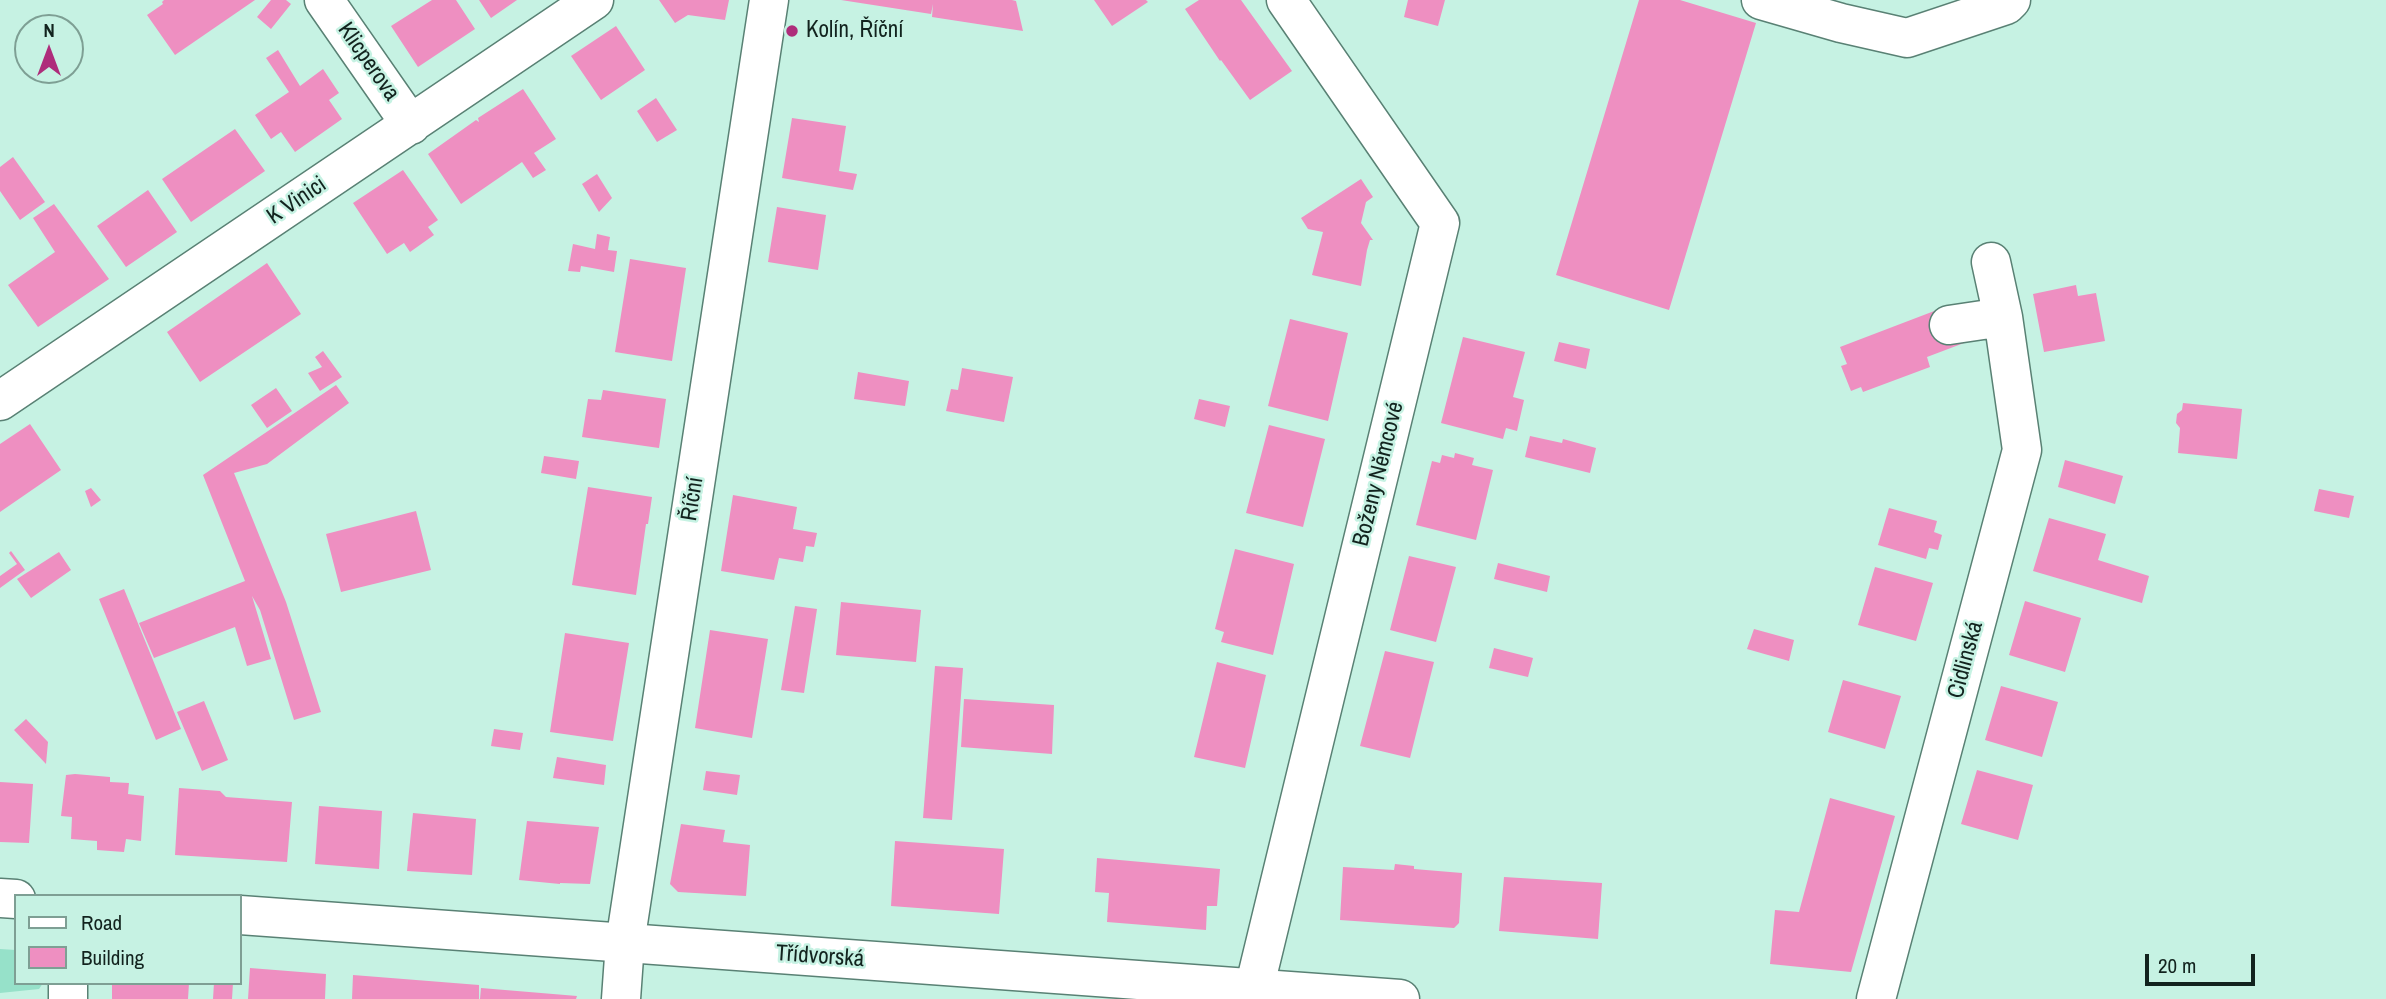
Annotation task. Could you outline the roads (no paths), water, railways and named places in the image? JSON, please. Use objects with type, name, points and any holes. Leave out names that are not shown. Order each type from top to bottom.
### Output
[{"type":"street","name":"Klicperova","points":[[324,0],[411,124]]},
{"type":"street","name":"K Vinici","points":[[0,401],[594,0]]},
{"type":"street","name":"Říční","points":[[621,999],[625,943],[769,0]]},
{"type":"street","name":"Boženy Němcové","points":[[1254,989],[1440,223],[1286,0]]},
{"type":"street","points":[[1761,0],[1841,23],[1907,38],[2006,5],[2011,0]]},
{"type":"street","name":"Cidlinská","points":[[1876,999],[2022,450],[2003,317],[1990,262]]},
{"type":"street","points":[[1949,326],[2003,317]]},
{"type":"street","name":"Třídvorská","points":[[242,915],[625,943],[1214,992],[1254,989],[1400,999]]},
{"type":"place","name":"Kolín, Říční","points":[[792,31]]}]
